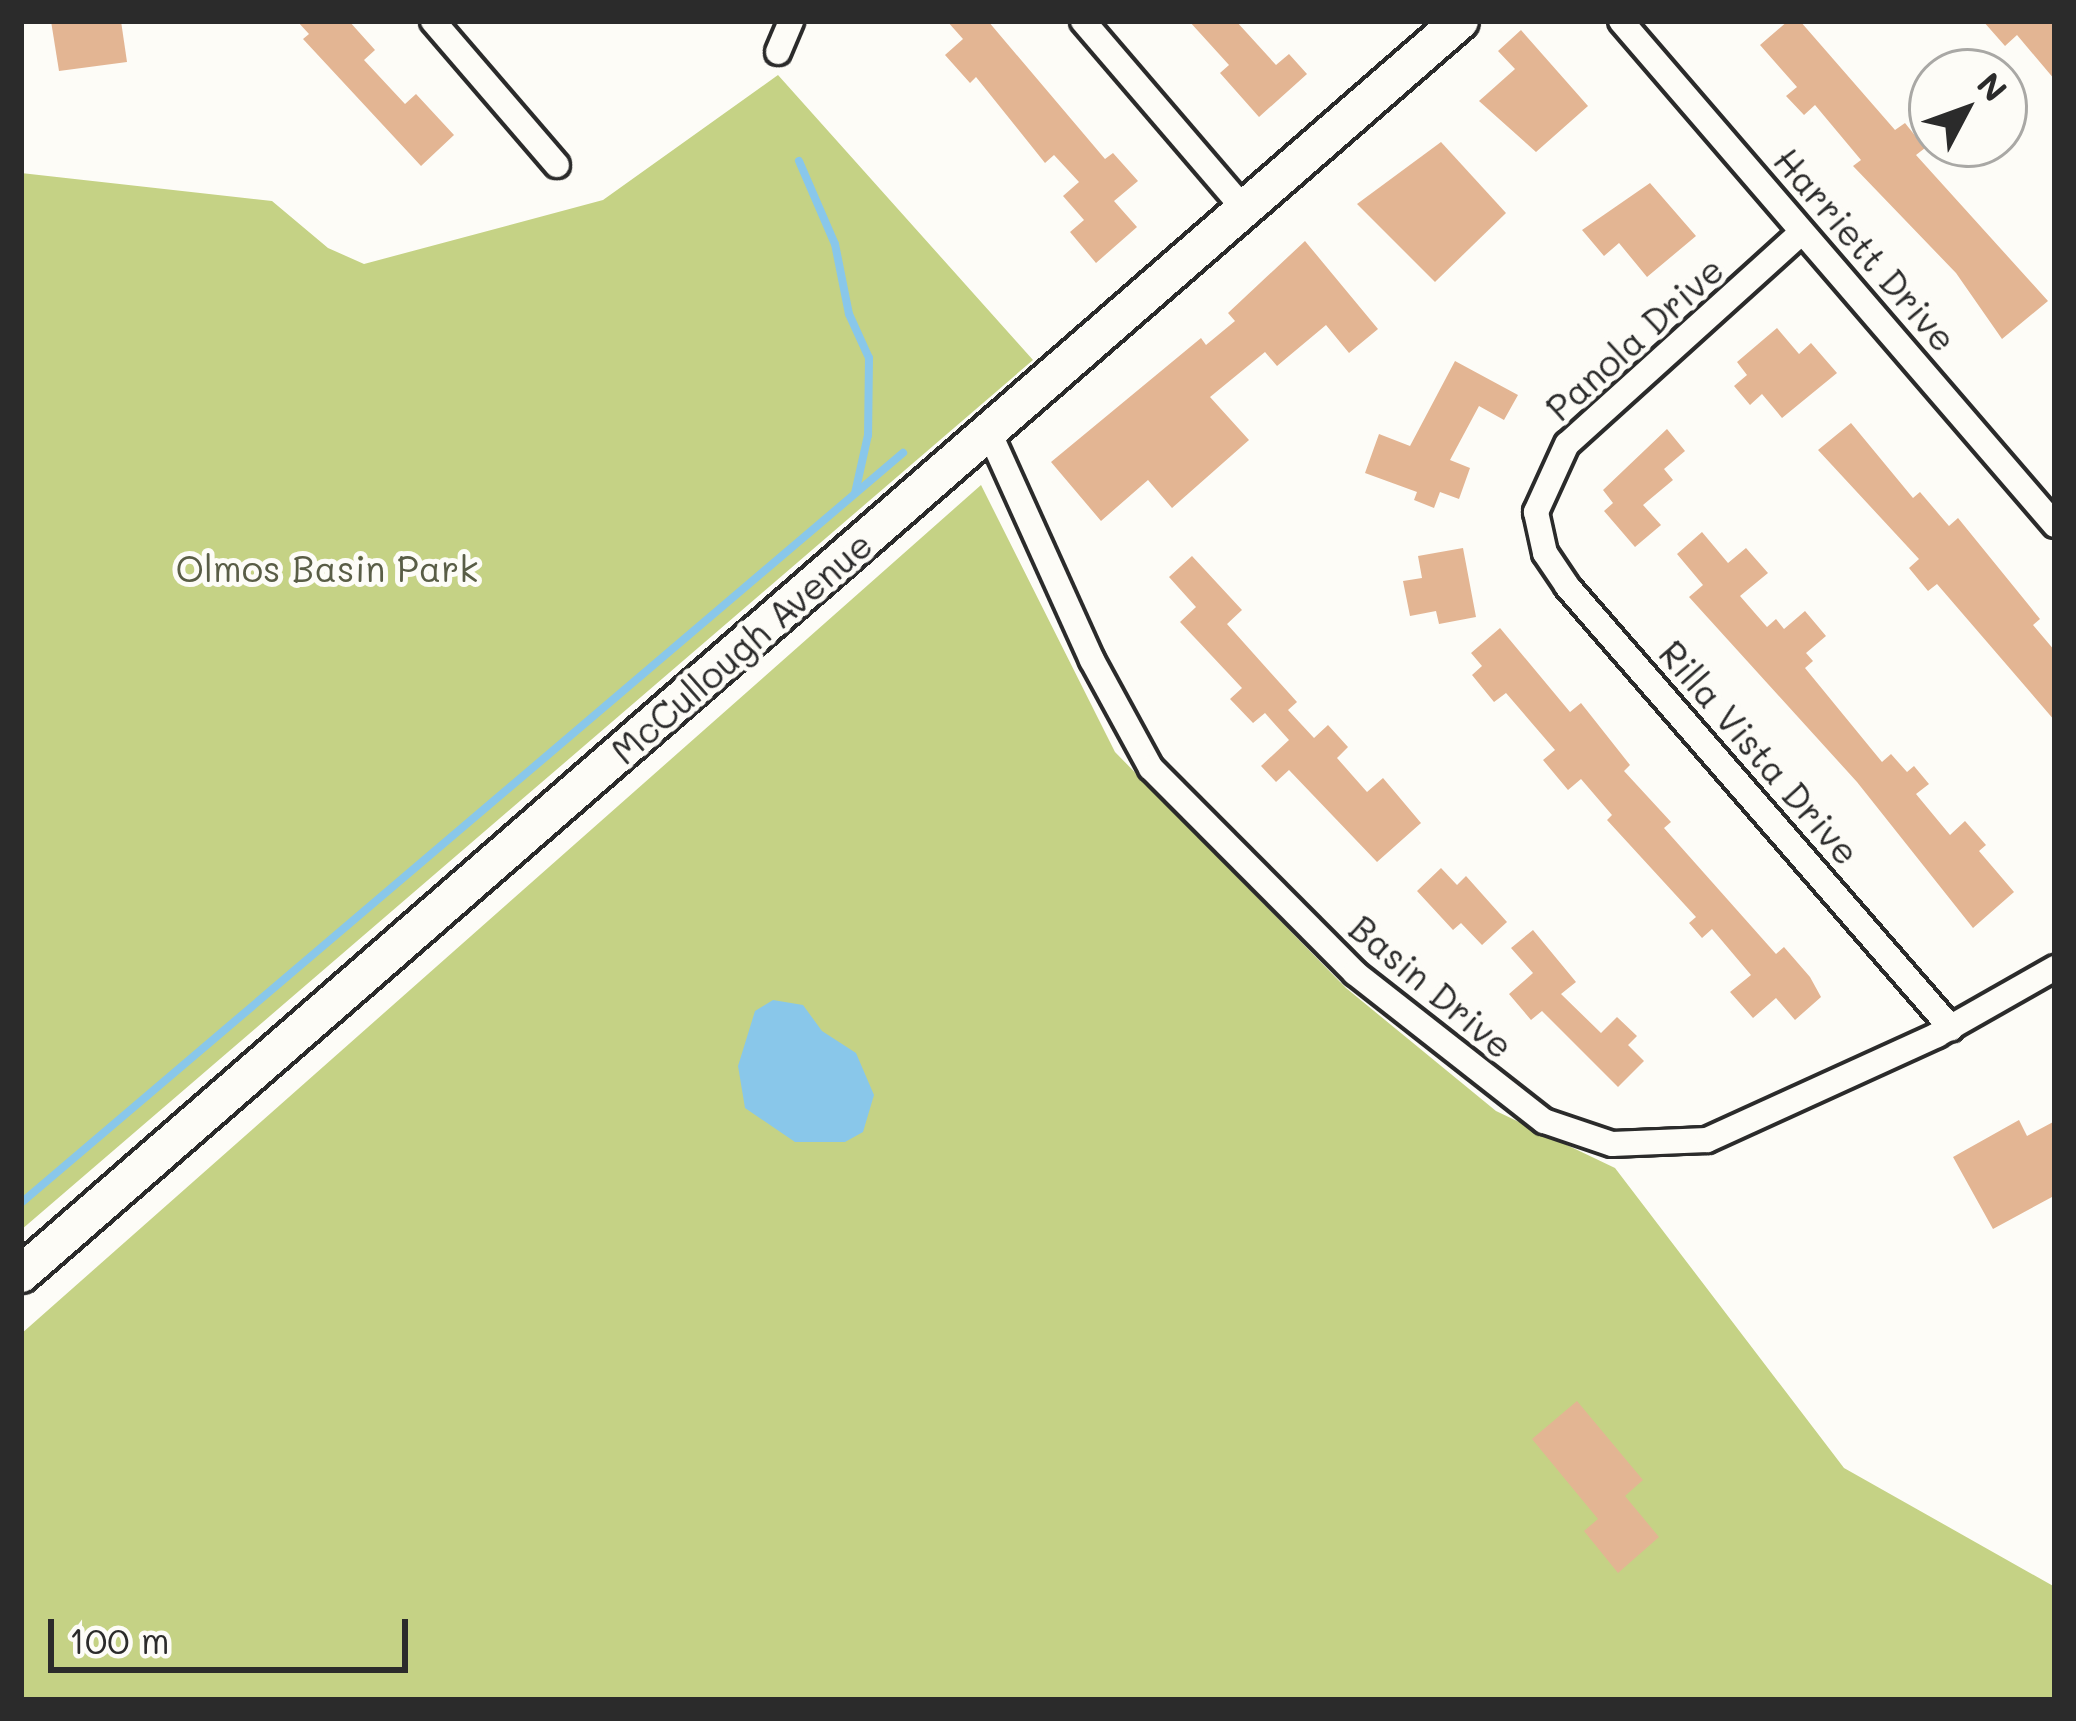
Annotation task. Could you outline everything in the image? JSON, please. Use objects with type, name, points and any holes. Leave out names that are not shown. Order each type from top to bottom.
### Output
[{"type":"main road","name":"McCullough Avenue","points":[[21,1274],[1460,21]]},
{"type":"street","points":[[433,21],[557,165]]},
{"type":"street","points":[[778,52],[791,21]]},
{"type":"street","points":[[1083,21],[1244,209]]},
{"type":"street","name":"Harriett Drive","points":[[1621,21],[2055,524]]},
{"type":"street","name":"Panola Drive","points":[[1536,512],[1567,444],[1802,232]]},
{"type":"street","name":"Basin Drive","points":[[988,432],[1092,660],[1151,768],[1355,973],[1523,1109],[1612,1144],[1707,1140],[1951,1028],[2055,968]]},
{"type":"street","name":"Rilla Vista Drive","points":[[1536,512],[1545,553],[1568,586],[1951,1028]]},
{"type":"green space","name":"Olmos Basin Park","points":[[778,75],[1033,360],[21,1230],[21,173],[272,201],[328,248],[364,264],[603,200]]},
{"type":"green space","points":[[981,485],[1115,752],[1346,988],[1496,1111],[1615,1168],[1844,1468],[2055,1587],[2055,1700],[21,1700],[21,1334]]},
{"type":"water","points":[[773,1000],[803,1005],[822,1031],[856,1053],[874,1095],[863,1132],[845,1142],[795,1142],[745,1108],[738,1066],[755,1011]]},
{"type":"building","points":[[51,21],[121,21],[127,62],[59,71]]},
{"type":"building","points":[[297,21],[349,21],[375,50],[364,60],[405,104],[416,94],[454,135],[421,166],[303,39],[309,34]]},
{"type":"building","points":[[947,21],[988,21],[1105,159],[1113,153],[1138,181],[1114,201],[1137,227],[1096,263],[1070,232],[1084,220],[1063,196],[1079,182],[1054,155],[1045,163],[976,77],[970,83],[945,55],[963,39]]},
{"type":"building","points":[[1189,21],[1236,21],[1276,65],[1289,54],[1307,74],[1259,117],[1220,73],[1229,65]]},
{"type":"building","points":[[1788,21],[1800,21],[1895,130],[1905,123],[1908,127],[1908,168],[1928,168],[2048,301],[2002,339],[1956,273],[1853,166],[1861,160],[1815,105],[1804,115],[1786,96],[1797,87],[1760,45]]},
{"type":"building","points":[[1983,21],[2055,21],[2055,80],[2017,35],[2005,46]]},
{"type":"building","points":[[1521,30],[1588,106],[1536,152],[1479,101],[1515,69],[1498,51]]},
{"type":"building","points":[[1441,142],[1506,213],[1435,282],[1357,204]]},
{"type":"building","points":[[1650,183],[1696,236],[1647,277],[1619,243],[1604,256],[1582,230]]},
{"type":"building","points":[[1305,241],[1378,329],[1349,353],[1326,325],[1277,366],[1265,352],[1210,397],[1249,440],[1172,508],[1148,480],[1101,521],[1051,462],[1201,338],[1206,345],[1235,321],[1228,313]]},
{"type":"building","points":[[1777,328],[1799,354],[1811,343],[1837,373],[1782,418],[1762,394],[1750,405],[1734,386],[1747,375],[1737,362]]},
{"type":"building","points":[[1455,361],[1518,395],[1504,420],[1479,406],[1450,460],[1470,468],[1459,499],[1440,492],[1434,508],[1414,500],[1417,492],[1365,473],[1379,434],[1410,446]]},
{"type":"building","points":[[1851,423],[1913,498],[1920,492],[1949,526],[1958,518],[2040,619],[2033,625],[2055,651],[2055,721],[1937,584],[1928,591],[1909,568],[1919,559],[1818,450]]},
{"type":"building","points":[[1667,429],[1685,451],[1664,469],[1673,480],[1643,505],[1661,525],[1635,547],[1604,511],[1613,503],[1603,490]]},
{"type":"building","points":[[1702,532],[1728,563],[1746,548],[1768,573],[1740,596],[1767,627],[1776,619],[1784,629],[1805,611],[1826,636],[1806,653],[1813,661],[1805,668],[1882,762],[1891,754],[1907,772],[1914,766],[1929,784],[1916,794],[1950,835],[1965,821],[1986,845],[1979,851],[2014,892],[1973,928],[1857,782],[1689,597],[1703,585],[1677,554]]},
{"type":"building","points":[[1463,548],[1476,617],[1439,624],[1436,611],[1410,616],[1403,581],[1422,578],[1418,556]]},
{"type":"building","points":[[1192,556],[1242,610],[1227,624],[1297,702],[1288,710],[1314,738],[1328,725],[1348,747],[1337,758],[1367,792],[1383,778],[1421,823],[1377,862],[1289,770],[1276,782],[1261,766],[1289,740],[1265,713],[1253,723],[1230,699],[1242,688],[1180,622],[1196,607],[1169,577]]},
{"type":"building","points":[[1500,628],[1570,712],[1581,703],[1630,765],[1624,771],[1671,822],[1664,828],[1776,954],[1784,947],[1810,977],[1821,997],[1795,1020],[1776,998],[1753,1018],[1730,992],[1751,975],[1712,929],[1702,938],[1689,923],[1696,917],[1607,820],[1612,815],[1581,779],[1568,790],[1543,760],[1555,750],[1506,693],[1494,702],[1472,675],[1482,666],[1471,653]]},
{"type":"building","points":[[1441,868],[1457,885],[1466,876],[1507,922],[1482,945],[1461,923],[1453,930],[1417,891]]},
{"type":"building","points":[[1533,930],[1576,982],[1561,994],[1601,1033],[1617,1017],[1637,1036],[1628,1045],[1644,1061],[1618,1087],[1542,1011],[1531,1020],[1509,994],[1533,973],[1511,948]]},
{"type":"building","points":[[2019,1120],[2027,1136],[2055,1121],[2052,1197],[1993,1229],[1953,1157]]},
{"type":"building","points":[[1577,1401],[1643,1480],[1625,1496],[1659,1537],[1618,1573],[1584,1531],[1598,1519],[1532,1439]]},
{"type":"waterway","points":[[799,161],[835,244],[849,314],[869,358],[868,435],[855,493]]},
{"type":"waterway","points":[[21,1203],[903,453]]}]
